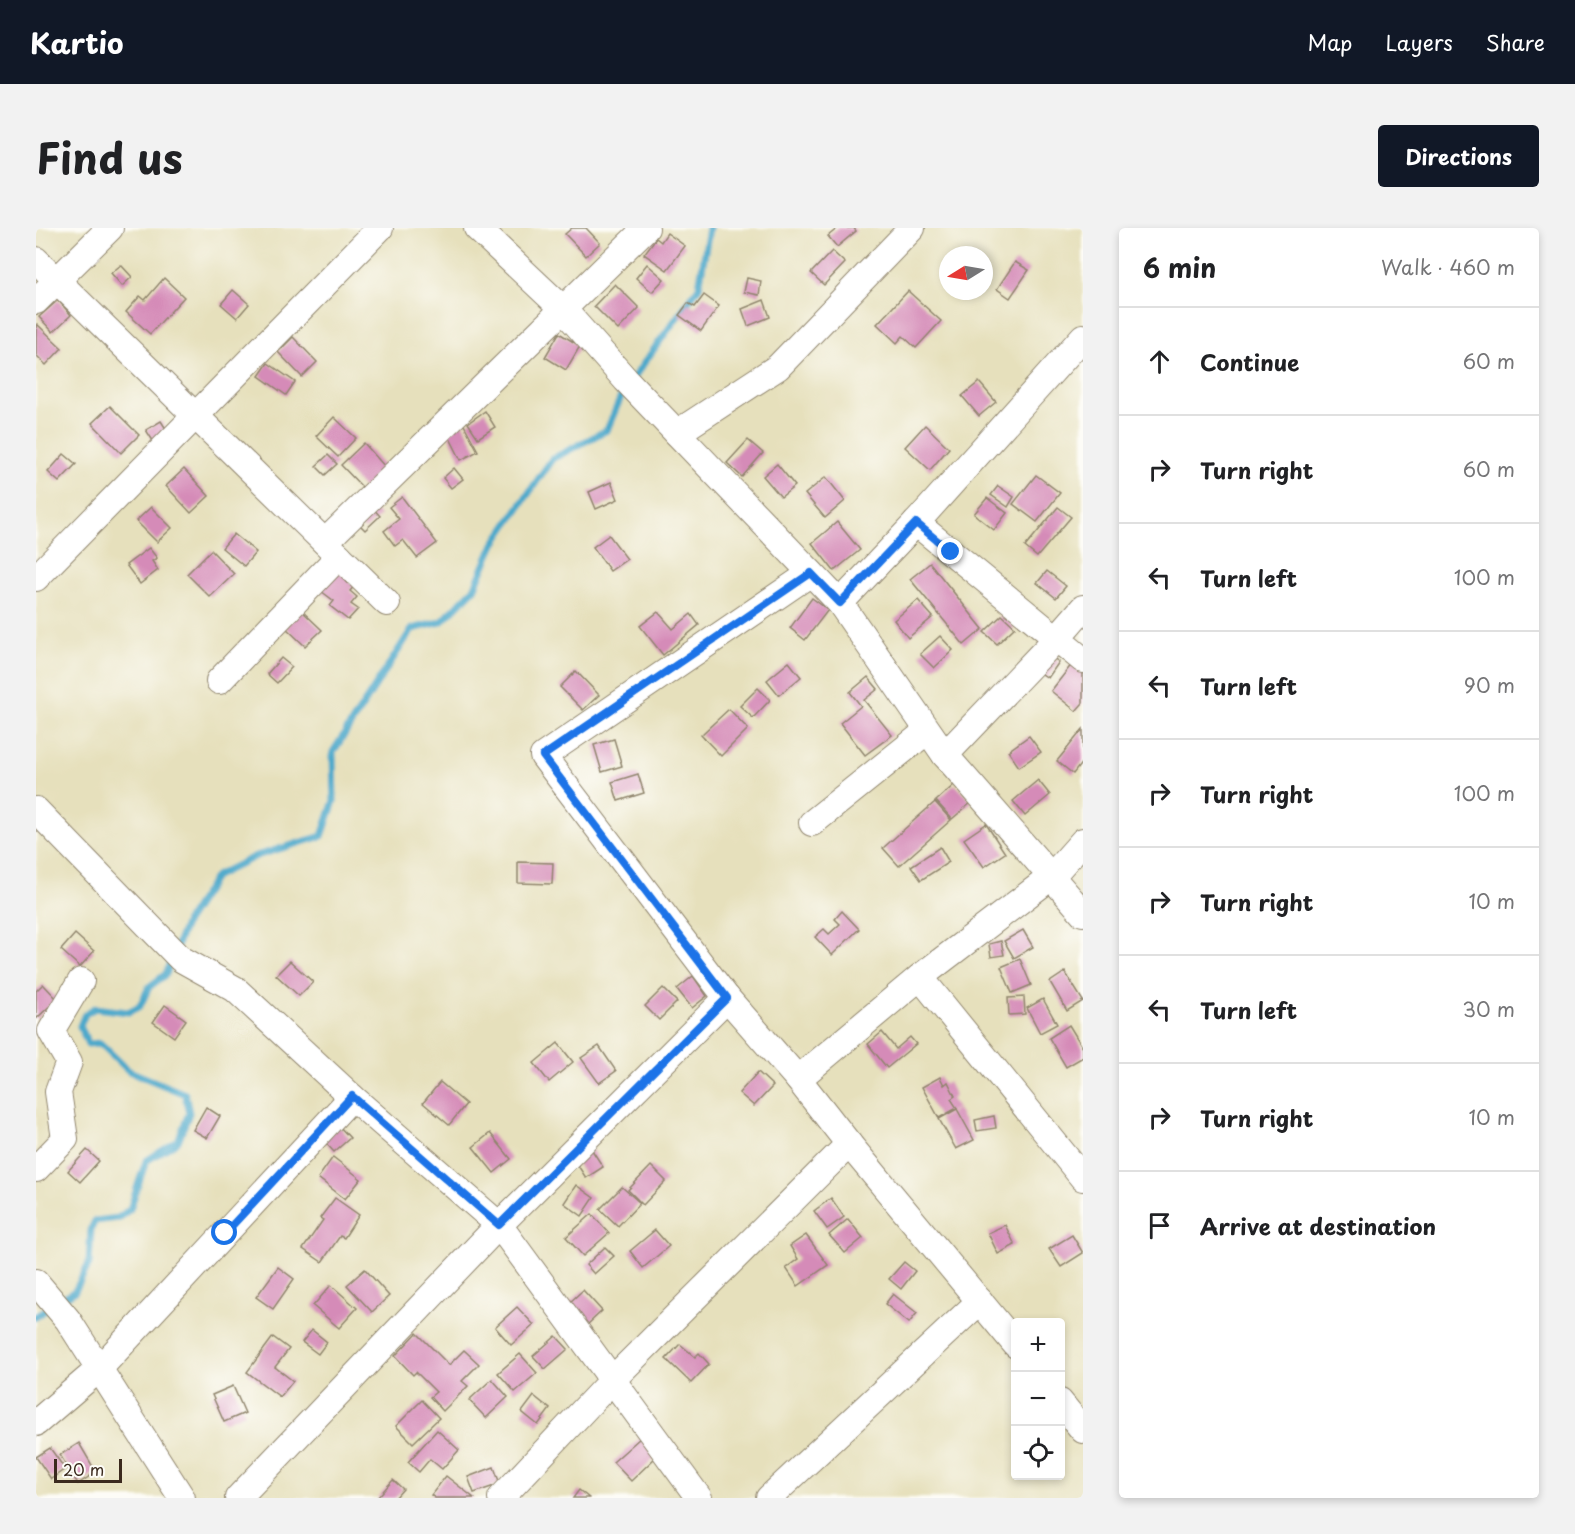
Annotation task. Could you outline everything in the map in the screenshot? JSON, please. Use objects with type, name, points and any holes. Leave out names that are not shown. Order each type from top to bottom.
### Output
[{"type":"street","points":[[36,301],[110,228]]},
{"type":"street","points":[[36,578],[380,228]]},
{"type":"street","points":[[477,228],[563,309],[677,434],[840,603],[945,756],[1083,913]]},
{"type":"street","points":[[219,681],[332,549],[563,309],[646,228]]},
{"type":"street","points":[[677,434],[778,367],[912,228]]},
{"type":"street","points":[[36,260],[387,603]]},
{"type":"street","points":[[840,603],[916,523],[1083,337]]},
{"type":"street","points":[[916,523],[1083,660]]},
{"type":"street","points":[[811,573],[543,756],[727,998],[798,1079],[1011,1339]]},
{"type":"street","points":[[945,756],[1083,608]]},
{"type":"street","points":[[812,823],[927,731]]},
{"type":"street","points":[[41,825],[173,951],[235,989],[499,1225],[699,1498]]},
{"type":"street","points":[[798,1079],[920,977],[1051,876],[1083,841]]},
{"type":"street","points":[[920,977],[1083,1178]]},
{"type":"street","points":[[36,1168],[65,1139],[58,1092],[69,1062],[51,1031],[81,981]]},
{"type":"street","points":[[238,1498],[499,1225],[727,998]]},
{"type":"street","points":[[36,1423],[99,1369],[352,1096]]},
{"type":"street","points":[[501,1498],[612,1380],[849,1144]]},
{"type":"street","points":[[41,1287],[68,1320],[182,1498]]},
{"type":"street","points":[[769,1498],[980,1301]]},
{"type":"street","points":[[1065,1408],[1083,1430]]},
{"type":"building","points":[[572,228],[586,228],[600,243],[586,256],[565,234]]},
{"type":"building","points":[[838,228],[854,228],[856,231],[837,247],[828,236]]},
{"type":"building","points":[[667,233],[685,246],[667,270],[644,254],[656,238],[661,242]]},
{"type":"building","points":[[832,251],[845,263],[824,285],[811,273]]},
{"type":"building","points":[[1015,262],[1029,270],[1010,298],[997,289]]},
{"type":"building","points":[[647,264],[664,279],[652,292],[636,278]]},
{"type":"building","points":[[121,265],[132,277],[122,286],[111,273]]},
{"type":"building","points":[[164,278],[184,297],[150,334],[126,312],[140,296],[145,300]]},
{"type":"building","points":[[747,278],[761,281],[759,295],[744,292]]},
{"type":"building","points":[[615,284],[639,308],[618,330],[594,306]]},
{"type":"building","points":[[233,290],[249,304],[237,318],[221,304]]},
{"type":"building","points":[[908,291],[941,321],[916,348],[903,336],[897,343],[877,324]]},
{"type":"building","points":[[704,295],[719,306],[701,331],[679,315],[688,303],[695,307]]},
{"type":"building","points":[[58,300],[71,315],[53,332],[39,317]]},
{"type":"building","points":[[764,300],[770,317],[748,326],[742,309]]},
{"type":"building","points":[[37,324],[62,348],[46,365],[36,355]]},
{"type":"building","points":[[559,333],[580,346],[566,370],[545,357]]},
{"type":"building","points":[[293,337],[317,362],[302,377],[278,352]]},
{"type":"building","points":[[268,363],[295,382],[286,395],[259,376]]},
{"type":"building","points":[[979,382],[996,402],[979,416],[962,396]]},
{"type":"building","points":[[110,406],[139,435],[121,453],[92,423]]},
{"type":"building","points":[[485,411],[495,427],[478,438],[468,423]]},
{"type":"building","points":[[334,417],[356,438],[338,457],[316,436]]},
{"type":"building","points":[[161,421],[170,435],[155,444],[146,430]]},
{"type":"building","points":[[463,423],[478,451],[461,460],[447,432]]},
{"type":"building","points":[[925,425],[949,448],[930,470],[905,447]]},
{"type":"building","points":[[748,440],[763,453],[742,477],[727,463]]},
{"type":"building","points":[[364,443],[386,468],[364,489],[341,465]]},
{"type":"building","points":[[64,454],[76,464],[59,482],[48,472]]},
{"type":"building","points":[[328,455],[337,464],[325,475],[316,466]]},
{"type":"building","points":[[777,464],[795,486],[781,497],[763,476]]},
{"type":"building","points":[[454,468],[463,479],[451,488],[443,478]]},
{"type":"building","points":[[184,469],[209,496],[191,513],[166,486]]},
{"type":"building","points":[[1036,475],[1060,493],[1037,522],[1013,504]]},
{"type":"building","points":[[826,477],[845,501],[825,518],[805,494]]},
{"type":"building","points":[[611,482],[618,499],[596,509],[589,492]]},
{"type":"building","points":[[998,486],[1014,497],[1008,507],[991,495]]},
{"type":"building","points":[[402,497],[437,543],[417,558],[403,540],[395,546],[384,531],[399,519],[389,507]]},
{"type":"building","points":[[987,498],[1007,513],[994,530],[974,514]]},
{"type":"building","points":[[369,504],[380,516],[365,530],[353,518]]},
{"type":"building","points":[[151,507],[172,528],[157,542],[136,521]]},
{"type":"building","points":[[1058,507],[1071,517],[1037,557],[1025,547]]},
{"type":"building","points":[[837,522],[860,550],[834,571],[812,543]]},
{"type":"building","points":[[234,534],[256,552],[244,566],[222,548]]},
{"type":"building","points":[[609,535],[627,559],[610,571],[593,547]]},
{"type":"building","points":[[149,548],[157,558],[152,561],[158,570],[140,584],[126,565]]},
{"type":"building","points":[[211,550],[234,574],[210,597],[187,574]]},
{"type":"building","points":[[930,563],[983,629],[964,645],[910,579]]},
{"type":"building","points":[[340,568],[357,583],[350,591],[357,597],[351,604],[358,609],[348,620],[330,606],[334,601],[321,591]]},
{"type":"building","points":[[1047,571],[1066,586],[1056,598],[1037,583]]},
{"type":"building","points":[[812,598],[828,610],[805,640],[790,628]]},
{"type":"building","points":[[918,600],[933,617],[908,638],[894,620]]},
{"type":"building","points":[[301,610],[322,630],[305,646],[285,627]]},
{"type":"building","points":[[658,612],[673,629],[691,614],[699,625],[663,655],[640,626]]},
{"type":"building","points":[[1002,615],[1015,627],[997,644],[984,632]]},
{"type":"building","points":[[940,636],[953,650],[934,668],[920,654]]},
{"type":"building","points":[[1044,652],[1059,662],[1048,678],[1033,668]]},
{"type":"building","points":[[281,658],[292,667],[277,683],[267,674]]},
{"type":"building","points":[[789,662],[801,677],[779,695],[767,680]]},
{"type":"building","points":[[1072,664],[1083,673],[1083,703],[1076,711],[1051,691]]},
{"type":"building","points":[[576,671],[599,695],[583,710],[560,687]]},
{"type":"building","points":[[868,677],[878,689],[864,700],[892,735],[865,755],[840,723],[861,706],[850,692]]},
{"type":"building","points":[[758,688],[770,700],[753,718],[740,706]]},
{"type":"building","points":[[729,709],[748,729],[721,756],[701,735]]},
{"type":"building","points":[[1083,729],[1083,761],[1073,774],[1057,761]]},
{"type":"building","points":[[1029,736],[1041,752],[1019,767],[1008,751]]},
{"type":"building","points":[[614,739],[622,766],[602,772],[594,745]]},
{"type":"building","points":[[638,774],[644,793],[618,801],[612,782]]},
{"type":"building","points":[[1038,780],[1050,795],[1025,816],[1013,801]]},
{"type":"building","points":[[955,784],[972,802],[952,819],[936,801]]},
{"type":"building","points":[[935,802],[951,820],[899,866],[883,848]]},
{"type":"building","points":[[986,824],[1005,853],[984,867],[964,839]]},
{"type":"building","points":[[940,847],[949,862],[921,880],[911,866]]},
{"type":"building","points":[[518,862],[553,863],[552,884],[518,883]]},
{"type":"building","points":[[842,911],[859,929],[832,955],[815,937],[824,929],[829,934],[840,924],[835,919]]},
{"type":"building","points":[[1023,930],[1033,947],[1014,958],[1004,941]]},
{"type":"building","points":[[75,934],[94,951],[80,967],[61,950]]},
{"type":"building","points":[[1001,941],[1004,955],[991,957],[989,944]]},
{"type":"building","points":[[1020,959],[1031,985],[1012,993],[1001,967]]},
{"type":"building","points":[[290,961],[313,982],[299,996],[276,975]]},
{"type":"building","points":[[1065,972],[1083,1001],[1067,1011],[1050,982]]},
{"type":"building","points":[[693,976],[707,996],[692,1008],[677,989]]},
{"type":"building","points":[[43,984],[57,999],[36,1019],[36,991]]},
{"type":"building","points":[[663,988],[677,1002],[659,1020],[645,1006]]},
{"type":"building","points":[[1024,997],[1025,1014],[1009,1015],[1008,998]]},
{"type":"building","points":[[1043,999],[1057,1024],[1040,1033],[1027,1008]]},
{"type":"building","points":[[165,1005],[186,1020],[174,1037],[153,1022]]},
{"type":"building","points":[[1069,1025],[1083,1048],[1083,1057],[1066,1067],[1049,1038]]},
{"type":"building","points":[[882,1032],[896,1049],[910,1037],[916,1044],[887,1068],[868,1044]]},
{"type":"building","points":[[558,1043],[573,1062],[549,1082],[534,1063]]},
{"type":"building","points":[[599,1046],[616,1071],[599,1083],[581,1058]]},
{"type":"building","points":[[758,1072],[773,1086],[754,1106],[739,1093]]},
{"type":"building","points":[[940,1077],[944,1085],[948,1082],[955,1096],[951,1099],[957,1108],[939,1118],[922,1087]]},
{"type":"building","points":[[440,1082],[466,1104],[449,1125],[423,1103]]},
{"type":"building","points":[[206,1107],[220,1116],[207,1138],[193,1130]]},
{"type":"building","points":[[957,1109],[974,1140],[956,1149],[939,1119]]},
{"type":"building","points":[[994,1116],[996,1128],[977,1131],[975,1120]]},
{"type":"building","points":[[339,1126],[350,1138],[334,1152],[323,1140]]},
{"type":"building","points":[[490,1133],[511,1159],[494,1173],[473,1147]]},
{"type":"building","points":[[87,1150],[99,1161],[80,1182],[68,1171]]},
{"type":"building","points":[[592,1150],[603,1167],[586,1178],[575,1161]]},
{"type":"building","points":[[333,1157],[361,1179],[345,1199],[318,1178]]},
{"type":"building","points":[[651,1166],[666,1181],[643,1205],[628,1190]]},
{"type":"building","points":[[576,1185],[594,1198],[582,1216],[564,1203]]},
{"type":"building","points":[[622,1187],[640,1203],[618,1226],[600,1209]]},
{"type":"building","points":[[335,1198],[359,1215],[344,1238],[340,1236],[322,1262],[303,1249],[323,1220],[320,1218]]},
{"type":"building","points":[[831,1198],[844,1217],[827,1229],[814,1211]]},
{"type":"building","points":[[592,1214],[609,1233],[583,1256],[566,1237]]},
{"type":"building","points":[[848,1219],[863,1238],[845,1253],[829,1235]]},
{"type":"building","points":[[1005,1225],[1015,1245],[998,1254],[988,1233]]},
{"type":"building","points":[[655,1230],[669,1246],[643,1268],[630,1251]]},
{"type":"building","points":[[806,1235],[828,1265],[798,1286],[786,1268],[798,1259],[790,1246]]},
{"type":"building","points":[[1072,1235],[1083,1253],[1061,1267],[1049,1249]]},
{"type":"building","points":[[605,1247],[614,1256],[594,1274],[586,1265]]},
{"type":"building","points":[[904,1262],[915,1271],[901,1289],[889,1279]]},
{"type":"building","points":[[278,1267],[294,1279],[273,1309],[256,1297]]},
{"type":"building","points":[[365,1269],[389,1296],[372,1312],[347,1285]]},
{"type":"building","points":[[331,1285],[357,1308],[339,1328],[313,1306]]},
{"type":"building","points":[[583,1290],[602,1311],[587,1325],[568,1304]]},
{"type":"building","points":[[893,1294],[917,1313],[909,1323],[885,1304]]},
{"type":"building","points":[[517,1307],[534,1325],[511,1345],[495,1327]]},
{"type":"building","points":[[312,1330],[327,1342],[318,1354],[302,1342]]},
{"type":"building","points":[[417,1333],[449,1365],[464,1350],[479,1364],[462,1381],[468,1386],[443,1411],[430,1397],[436,1392],[416,1372],[413,1375],[395,1356]]},
{"type":"building","points":[[556,1336],[568,1349],[545,1369],[533,1356]]},
{"type":"building","points":[[273,1337],[289,1349],[275,1367],[293,1381],[280,1397],[247,1372]]},
{"type":"building","points":[[680,1344],[695,1357],[699,1353],[709,1364],[691,1383],[666,1359]]},
{"type":"building","points":[[520,1354],[537,1373],[515,1392],[498,1373]]},
{"type":"building","points":[[492,1379],[508,1397],[486,1418],[469,1400]]},
{"type":"building","points":[[233,1386],[245,1413],[224,1422],[212,1395]]},
{"type":"building","points":[[534,1396],[550,1409],[538,1425],[522,1412]]},
{"type":"building","points":[[422,1400],[439,1418],[413,1443],[396,1426]]},
{"type":"building","points":[[437,1430],[459,1450],[442,1469],[430,1459],[419,1472],[408,1462]]},
{"type":"building","points":[[640,1438],[657,1456],[631,1481],[613,1462]]},
{"type":"building","points":[[79,1443],[96,1472],[78,1484],[60,1455]]},
{"type":"building","points":[[50,1448],[65,1469],[51,1479],[36,1457]]},
{"type":"building","points":[[494,1467],[500,1484],[474,1493],[468,1477]]},
{"type":"building","points":[[446,1476],[474,1498],[435,1498],[431,1495]]},
{"type":"building","points":[[393,1480],[403,1489],[395,1498],[377,1498]]},
{"type":"building","points":[[579,1490],[589,1498],[573,1498]]},
{"type":"waterway","points":[[176,947],[186,922],[216,876],[256,856],[322,836],[334,801],[333,752],[412,629],[441,622],[474,589],[494,544],[552,459],[607,430],[623,392],[699,287],[709,228]]},
{"type":"waterway","points":[[36,1316],[75,1291],[89,1264],[91,1229],[95,1221],[118,1218],[130,1209],[146,1161],[178,1141],[189,1113],[185,1094],[129,1071],[100,1043],[88,1044],[80,1026],[85,1014],[95,1008],[128,1012],[140,1006],[149,987],[166,974],[172,957]]},
{"type":"route","points":[[225,1233],[352,1096],[499,1225],[727,998],[543,756],[811,573],[840,603],[916,523],[951,552]]}]
